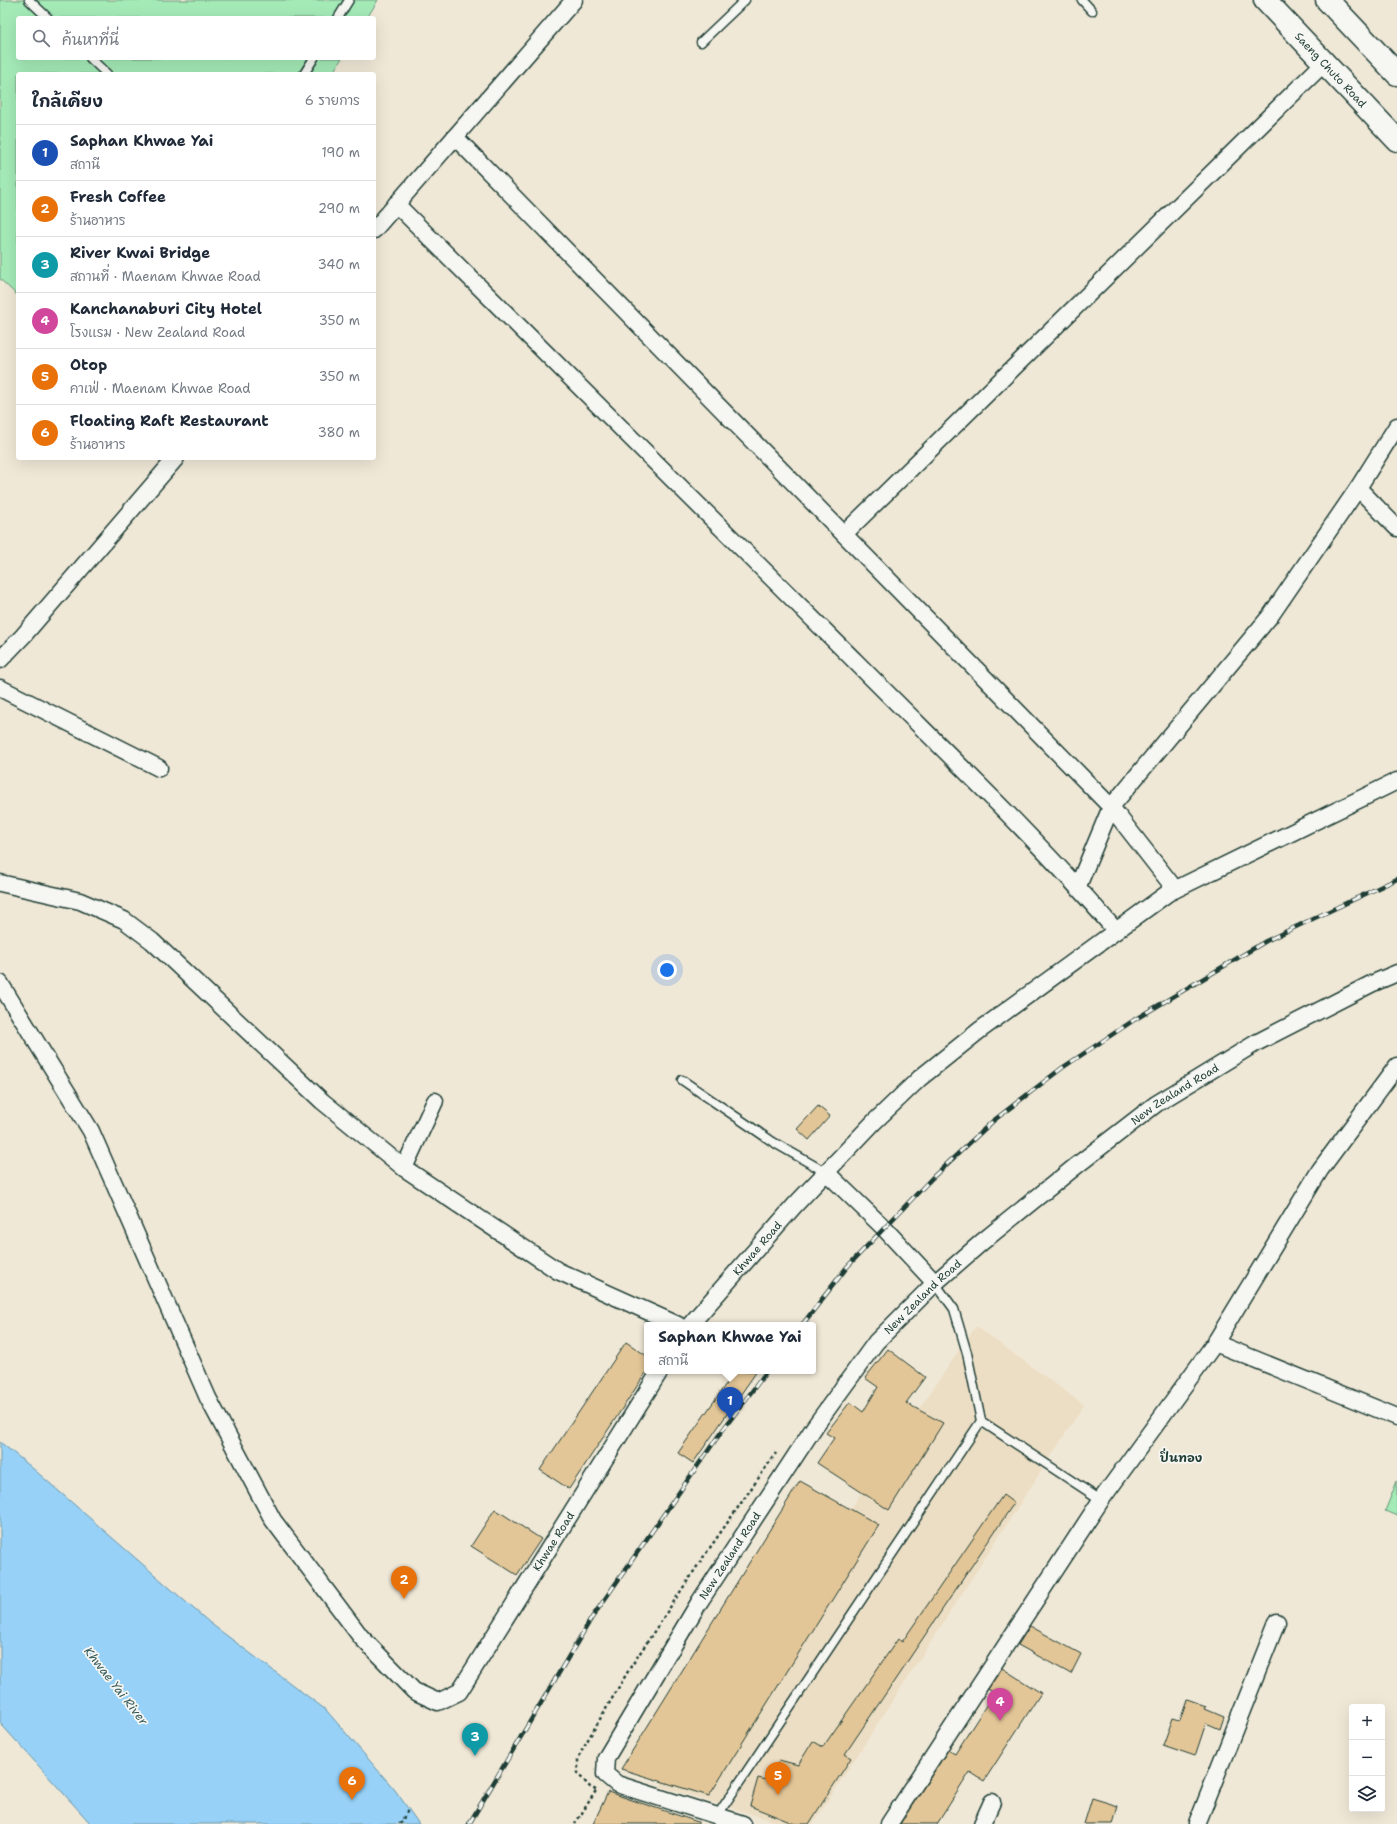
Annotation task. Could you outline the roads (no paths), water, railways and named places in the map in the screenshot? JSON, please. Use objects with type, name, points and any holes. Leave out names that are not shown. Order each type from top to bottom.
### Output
[{"type":"main road","name":"Saeng Chuto Road","points":[[1265,0],[1397,140]]},
{"type":"main road","points":[[1327,0],[1397,74]]},
{"type":"street","points":[[376,228],[574,0]]},
{"type":"street","points":[[844,534],[1324,63]]},
{"type":"street","points":[[455,137],[1111,807],[1175,890]]},
{"type":"street","points":[[396,204],[679,484],[1078,886],[1116,931]]},
{"type":"street","points":[[1078,886],[1111,807],[1270,615],[1358,488],[1397,426]]},
{"type":"street","points":[[0,660],[174,460]]},
{"type":"street","points":[[1358,488],[1397,528]]},
{"type":"street","points":[[0,688],[159,768]]},
{"type":"street","name":"Khwae Road","points":[[693,1322],[795,1205],[873,1123],[920,1078],[980,1030],[1175,890],[1397,781]]},
{"type":"street","points":[[0,883],[80,901],[124,920],[152,941],[322,1101],[404,1168],[558,1271],[671,1322]]},
{"type":"street","name":"New Zealand Road","points":[[717,1816],[611,1779],[606,1758],[700,1601],[814,1426],[876,1342],[935,1283],[982,1242],[1070,1170],[1156,1104],[1256,1043],[1371,984],[1397,973]]},
{"type":"street","points":[[0,983],[91,1131],[208,1398],[273,1520],[361,1637],[414,1691],[438,1702],[459,1692],[658,1374]]},
{"type":"street","points":[[889,1824],[1101,1500],[1214,1343],[1320,1170],[1397,1066]]},
{"type":"street","points":[[404,1168],[435,1101]]},
{"type":"street","points":[[827,1173],[883,1227],[935,1283]]},
{"type":"street","points":[[1214,1343],[1397,1417]]},
{"type":"street","points":[[1197,1824],[1277,1622]]},
{"type":"street","points":[[982,1824],[992,1802]]},
{"type":"street","points":[[717,1816],[743,1824]]},
{"type":"lane","points":[[29,0],[46,16]]},
{"type":"lane","points":[[339,16],[349,0]]},
{"type":"lane","points":[[701,42],[745,0]]},
{"type":"lane","points":[[1082,0],[1092,11]]},
{"type":"lane","points":[[92,60],[105,72]]},
{"type":"lane","points":[[305,72],[313,60]]},
{"type":"lane","points":[[682,1080],[773,1142],[827,1173]]},
{"type":"lane","points":[[717,1816],[981,1421],[968,1354],[954,1310],[935,1283]]},
{"type":"lane","points":[[981,1421],[1101,1500]]},
{"type":"water","name":"Khwae Yai River","points":[[0,1442],[30,1466],[210,1623],[326,1710],[395,1790],[419,1824],[91,1824],[0,1723]]},
{"type":"railway","points":[[804,1322],[847,1267],[932,1178],[993,1121],[1062,1068],[1134,1020],[1266,941],[1397,879]]},
{"type":"railway","points":[[469,1824],[591,1619],[719,1435],[765,1374]]},
{"type":"place","name":"Saphan Khwae Yai","points":[[730,1420]]},
{"type":"place","name":"Fresh Coffee","points":[[404,1599]]},
{"type":"place","name":"Kanchanaburi City Hotel","points":[[1000,1721]]},
{"type":"place","name":"River Kwai Bridge","points":[[475,1756]]},
{"type":"place","name":"Otop","points":[[778,1795]]},
{"type":"place","name":"Floating Raft Restaurant","points":[[352,1800]]},
{"type":"district","name":"ปิ่นทอง","points":[[1181,1458]]}]
